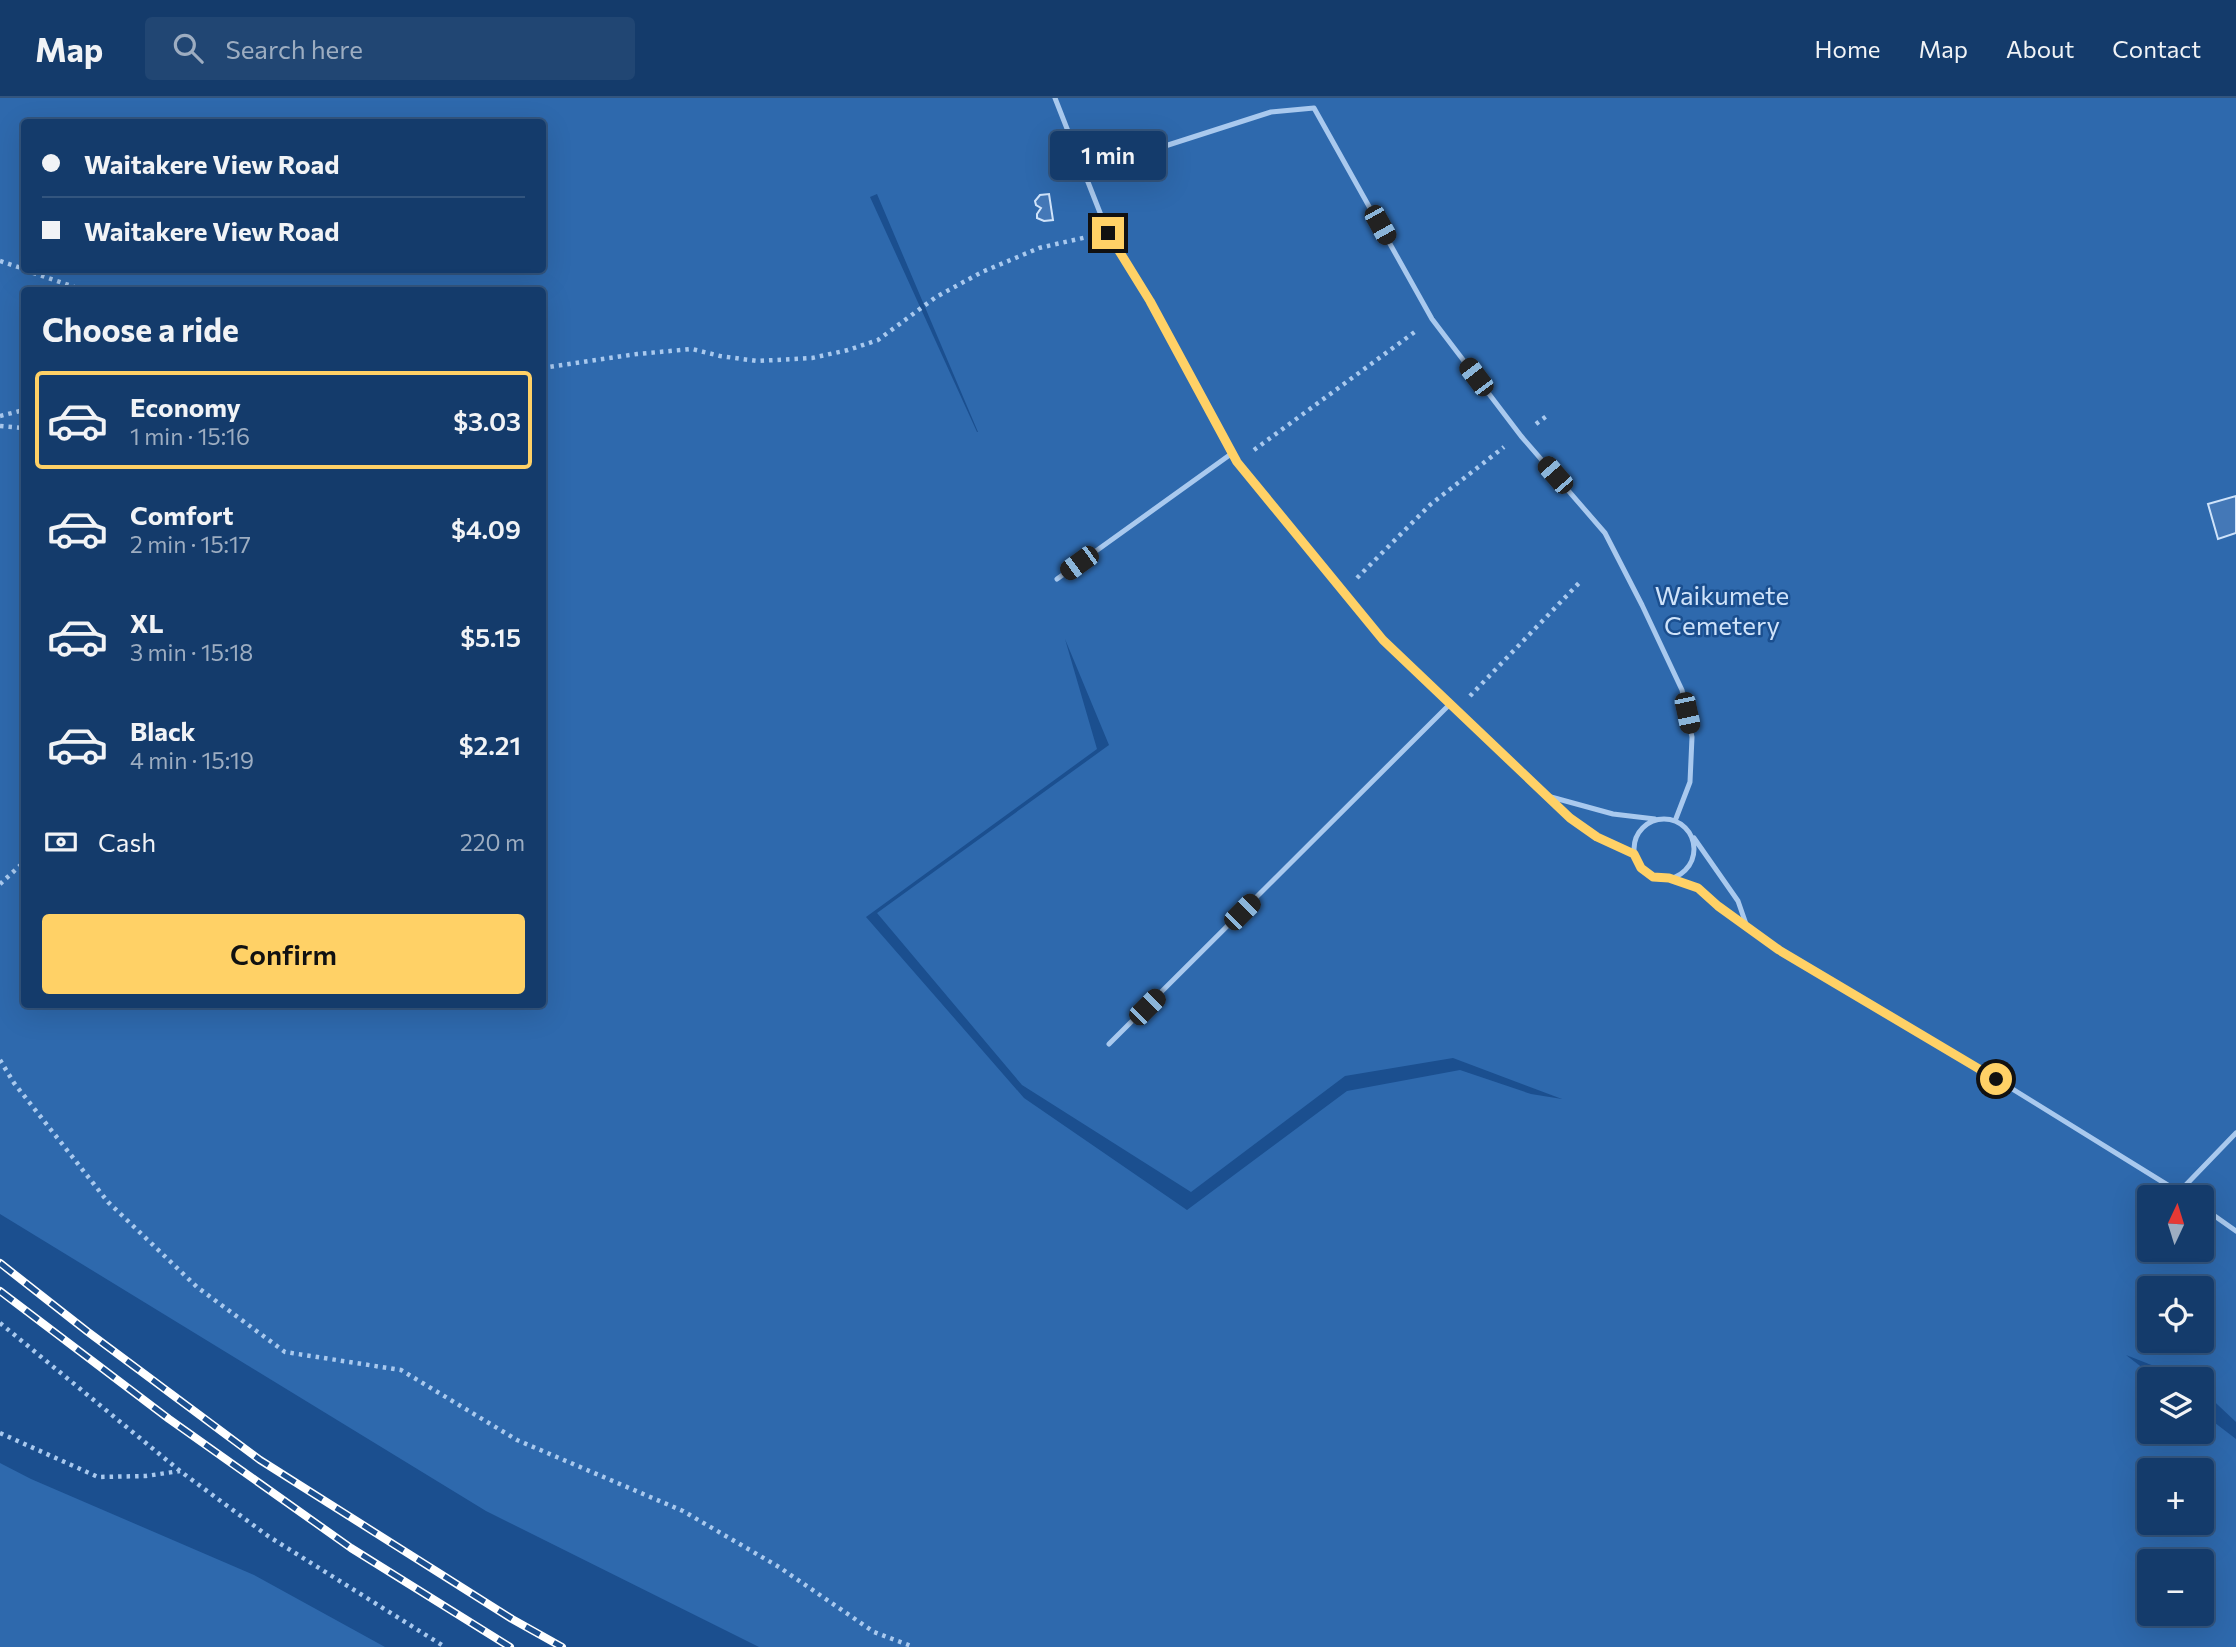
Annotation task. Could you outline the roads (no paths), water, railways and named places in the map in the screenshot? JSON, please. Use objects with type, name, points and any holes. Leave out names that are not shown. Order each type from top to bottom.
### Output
[{"type":"lane","points":[[1055,98],[1108,233],[1150,301],[1231,454],[1383,640],[1570,818],[1597,837],[1634,854]]},
{"type":"lane","points":[[1084,172],[1271,112],[1314,108],[1432,319],[1521,436],[1605,533],[1636,593],[1682,690],[1692,737],[1690,782],[1675,821]]},
{"type":"lane","points":[[1057,579],[1231,454]]},
{"type":"lane","points":[[1110,1044],[1450,704]]},
{"type":"lane","points":[[1548,796],[1613,814],[1675,821],[1687,830],[1713,862],[1738,901],[1746,925]]},
{"type":"lane","points":[[1659,819],[1644,825],[1636,838],[1634,854],[1641,868],[1653,877],[1669,878],[1698,888],[1718,906],[1779,950],[1951,1051],[2168,1185]]},
{"type":"lane","points":[[1669,878],[1684,872],[1692,860],[1694,844],[1687,830]]},
{"type":"lane","points":[[2186,1185],[2236,1133]]},
{"type":"lane","points":[[2214,1215],[2236,1231]]},
{"type":"railway","points":[[0,1263],[260,1460],[512,1619],[562,1647]]},
{"type":"railway","points":[[0,1291],[169,1419],[351,1548],[510,1647]]},
{"type":"park label","name":"Waikumete Cemetery","points":[[1722,611]]}]
